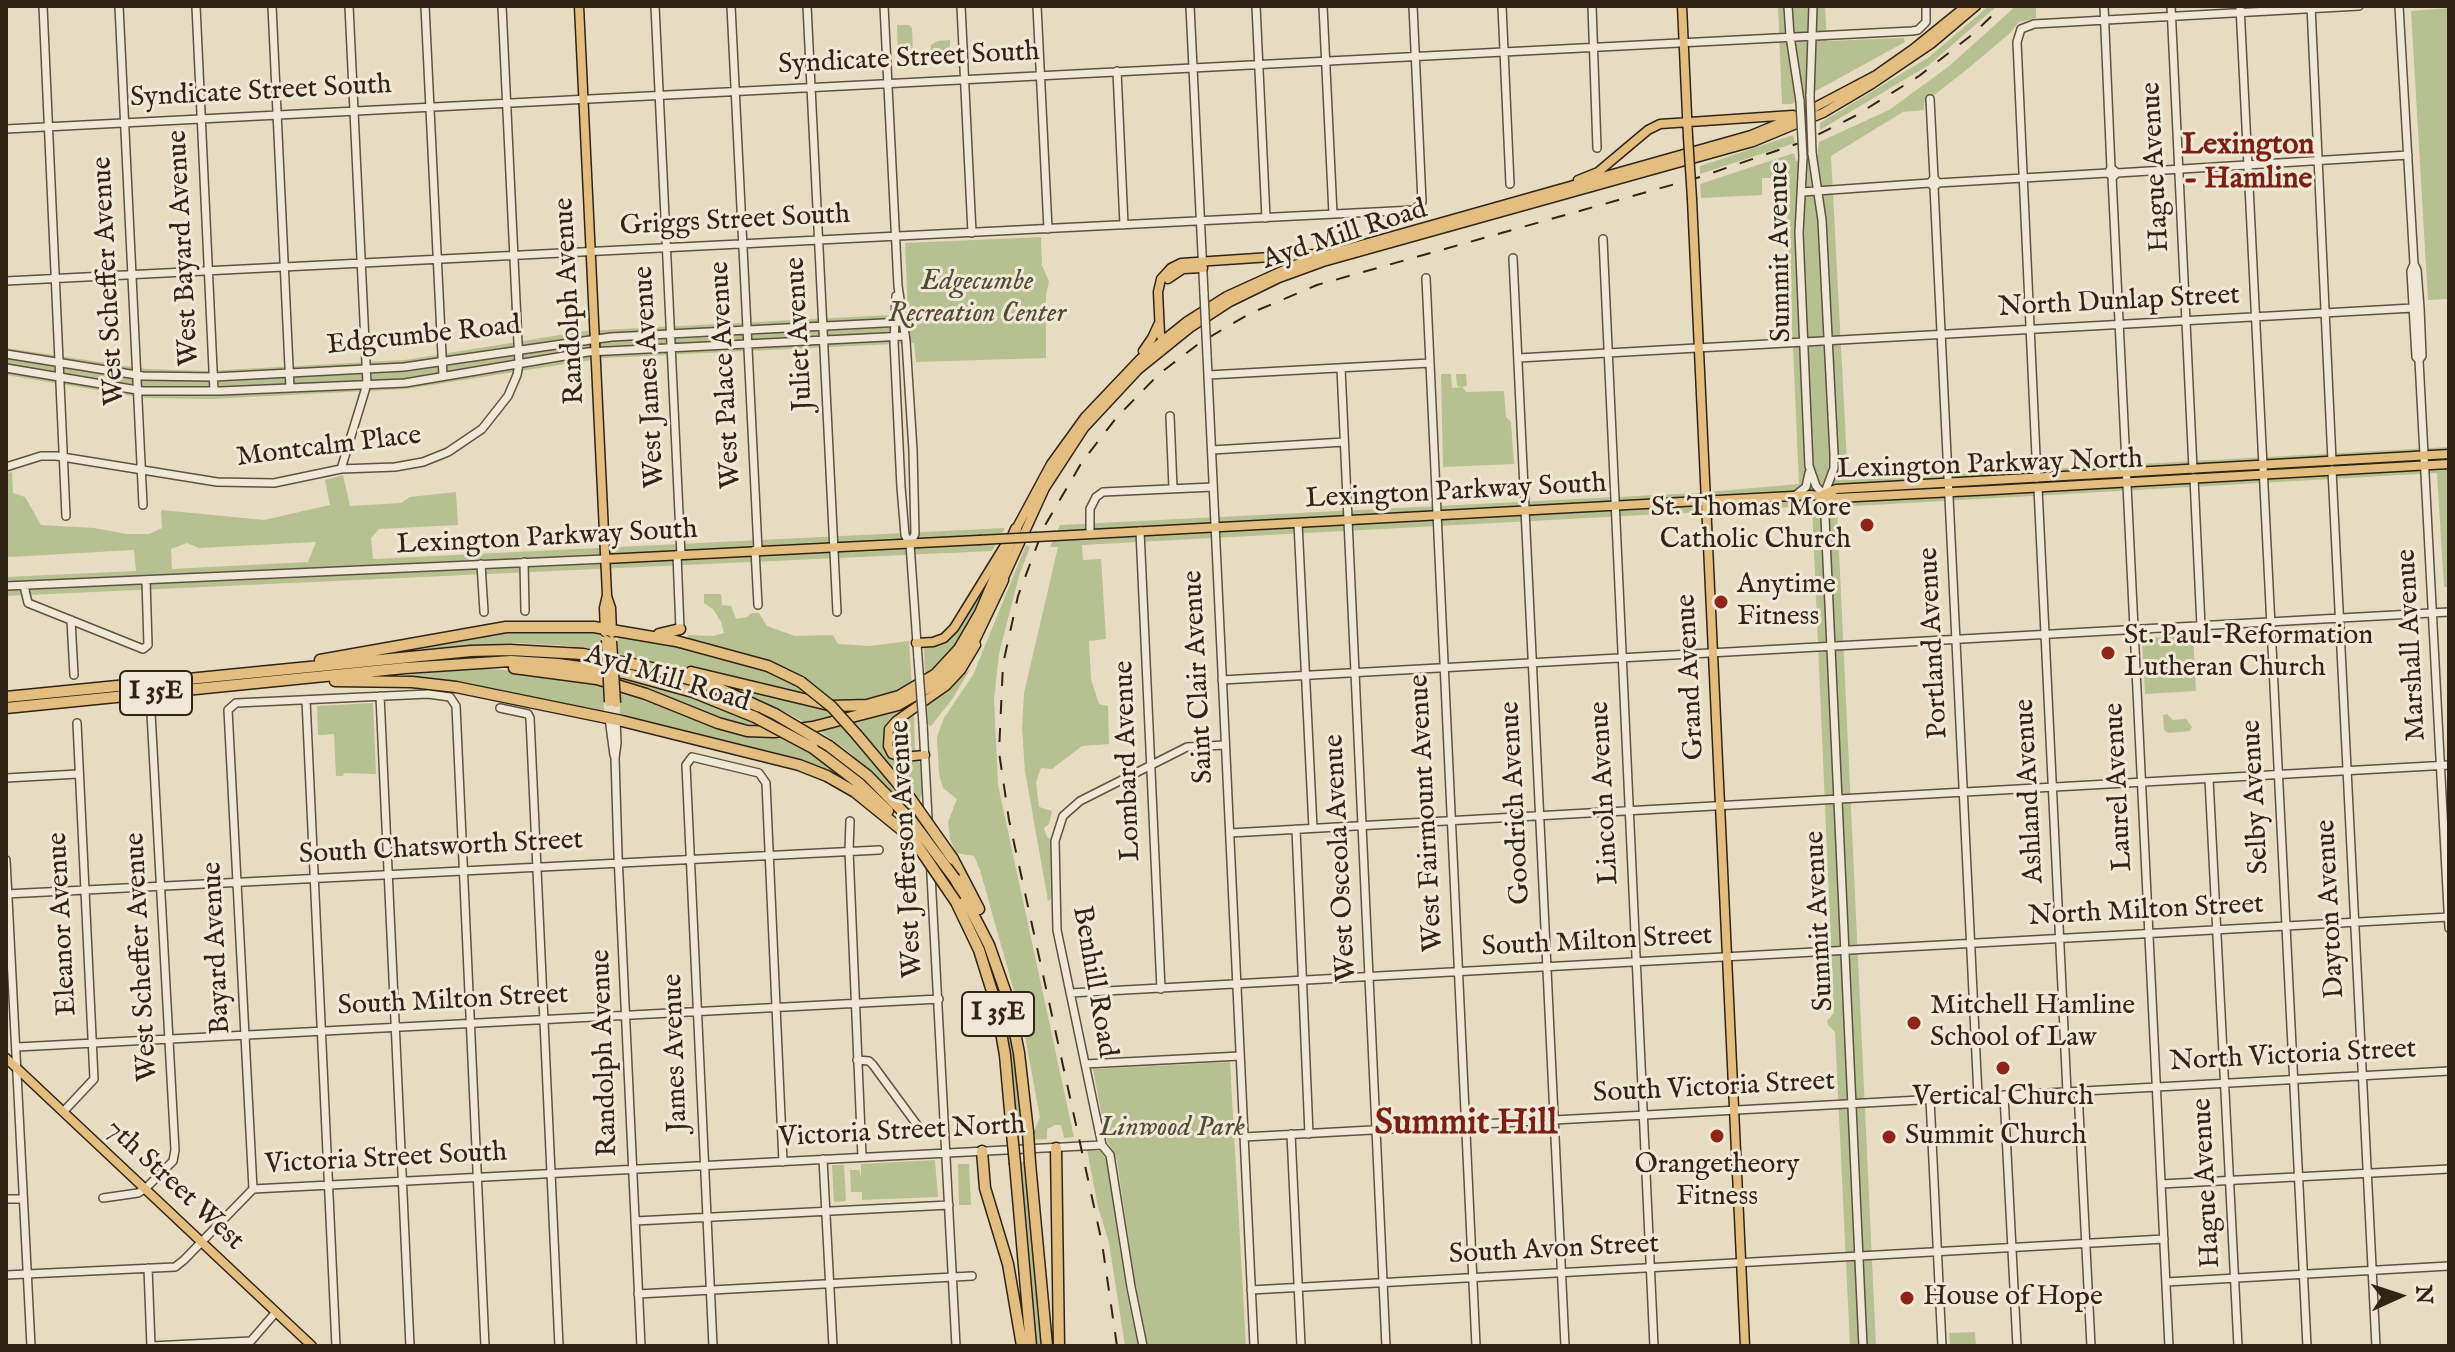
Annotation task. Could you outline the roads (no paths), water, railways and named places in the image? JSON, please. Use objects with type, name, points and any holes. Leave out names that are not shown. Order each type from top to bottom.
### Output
[{"type":"highway","points":[[555,652],[586,652],[663,665],[833,706],[859,706],[883,701],[927,681],[959,649],[972,629],[1016,529]]},
{"type":"highway","name":"Ayd Mill Road","points":[[464,663],[597,679],[661,699],[737,729],[787,731],[890,707],[931,688],[949,673],[972,645],[1003,580]]},
{"type":"highway","points":[[287,669],[339,655],[506,627],[561,626],[609,636],[673,633],[680,626]]},
{"type":"highway","points":[[645,634],[768,666],[801,682],[823,698],[910,798],[953,859],[982,917],[995,960]]},
{"type":"highway","name":"I 35E","points":[[6,697],[471,651],[555,652],[626,662],[674,674],[740,697],[829,746],[868,776],[911,820],[955,879],[995,960],[1016,1035],[1047,1346]]},
{"type":"highway","name":"I 35E","points":[[6,708],[464,663],[537,662],[624,673],[682,688],[755,717],[813,748],[866,789],[913,839],[956,902],[979,950],[996,1004],[1005,1055],[1031,1346]]},
{"type":"highway","points":[[305,679],[433,684],[613,719],[812,770],[855,792],[913,839]]},
{"type":"highway","points":[[1056,1148],[1059,1346]]},
{"type":"highway","points":[[982,1151],[985,1188],[1008,1264],[1022,1346]]},
{"type":"main road","name":"Randolph Avenue","points":[[579,6],[607,595],[604,608],[609,636],[613,719]]},
{"type":"main road","name":"Grand Avenue","points":[[1682,6],[1745,1346]]},
{"type":"main road","name":"Ayd Mill Road","points":[[1003,580],[1031,515],[1062,458],[1111,397],[1164,341],[1279,278],[1323,262],[1604,181],[1751,135],[1802,114],[1876,75],[1949,21],[1964,6]]},
{"type":"main road","name":"Ayd Mill Road","points":[[916,643],[944,638],[954,628],[1016,529],[1051,464],[1085,417],[1118,381],[1164,341],[1227,296],[1277,272],[1332,252],[1552,192],[1753,142],[1823,113],[1872,84],[1931,44],[1976,6]]},
{"type":"main road","points":[[1552,192],[1598,172],[1654,126],[1802,114]]},
{"type":"main road","points":[[1604,181],[1611,169],[1651,134],[1688,122]]},
{"type":"main road","points":[[1164,341],[1164,285],[1175,272],[1203,265],[1332,252]]},
{"type":"main road","points":[[1164,341],[1159,320],[1158,292],[1164,275],[1181,263],[1203,265]]},
{"type":"main road","points":[[1118,381],[1152,338],[1159,320]]},
{"type":"main road","name":"Lexington Parkway North","points":[[1824,495],[1837,498],[1948,488],[2426,460],[2449,454]]},
{"type":"main road","name":"Lexington Parkway North","points":[[2426,460],[2449,464]]},
{"type":"main road","name":"Lexington Parkway North","points":[[1824,495],[1836,489],[1948,488]]},
{"type":"main road","name":"Lexington Parkway South","points":[[605,559],[1824,495]]},
{"type":"main road","points":[[925,755],[902,757],[892,754],[887,742],[889,729],[899,718],[938,693],[961,670],[975,647],[1003,580]]},
{"type":"main road","name":"7th Street West","points":[[6,1058],[312,1346]]},
{"type":"street","points":[[43,6],[66,516]]},
{"type":"street","name":"West Scheffer Avenue","points":[[119,6],[143,505]]},
{"type":"street","name":"West Bayard Avenue","points":[[196,6],[214,391]]},
{"type":"street","points":[[272,6],[290,388]]},
{"type":"street","points":[[341,469],[367,384],[349,6]]},
{"type":"street","points":[[425,6],[443,376]]},
{"type":"street","points":[[502,6],[519,364]]},
{"type":"street","name":"West James Avenue","points":[[655,6],[671,334],[680,626]]},
{"type":"street","name":"West Palace Avenue","points":[[731,6],[758,605]]},
{"type":"street","name":"Juliet Avenue","points":[[807,6],[837,612]]},
{"type":"street","points":[[884,6],[898,286],[899,322],[894,337],[901,487],[905,535],[910,544]]},
{"type":"street","points":[[961,6],[972,233]]},
{"type":"street","points":[[1037,6],[1048,229]]},
{"type":"street","name":"Saint Clair Avenue","points":[[1190,6],[1254,1346]]},
{"type":"street","points":[[1256,6],[1266,218]]},
{"type":"street","points":[[1323,6],[1333,214]]},
{"type":"street","points":[[1413,6],[1415,55]]},
{"type":"street","points":[[1502,6],[1510,184]]},
{"type":"street","points":[[1592,6],[1597,148]]},
{"type":"street","name":"Summit Avenue","points":[[1788,6],[1800,101],[1803,157],[1799,233],[1809,466],[1816,486],[1824,495]]},
{"type":"street","name":"Summit Avenue","points":[[1813,6],[1812,153],[1822,220],[1834,468],[1824,495],[1863,1346]]},
{"type":"street","name":"Syndicate Street South","points":[[6,129],[1912,31],[1926,22],[1926,6]]},
{"type":"street","name":"Laurel Avenue","points":[[2104,6],[2169,1346]]},
{"type":"street","name":"Hague Avenue","points":[[2171,6],[2201,626]]},
{"type":"street","points":[[2105,21],[2241,10],[2359,6]]},
{"type":"street","name":"Marshall Avenue","points":[[2399,6],[2414,264],[2420,308],[2422,356],[2419,360]]},
{"type":"street","name":"Dayton Avenue","points":[[2311,7],[2376,1346]]},
{"type":"street","name":"Selby Avenue","points":[[2241,10],[2307,1346]]},
{"type":"street","name":"Ashland Avenue","points":[[2067,1092],[2017,42],[2021,29],[2034,24],[2105,21]]},
{"type":"street","name":"Griggs Street South","points":[[6,281],[1410,210],[1419,207],[1422,202],[1415,55]]},
{"type":"street","points":[[1117,71],[1124,225]]},
{"type":"street","name":"Portland Avenue","points":[[1930,99],[1978,1096]]},
{"type":"street","points":[[1802,192],[2408,155]]},
{"type":"street","name":"Lincoln Avenue","points":[[1603,239],[1654,1346]]},
{"type":"street","name":"Goodrich Avenue","points":[[1513,258],[1565,1346]]},
{"type":"street","name":"Marshall Avenue","points":[[2414,264],[2411,271],[2416,357],[2419,360],[2445,766],[2449,928]]},
{"type":"street","name":"West Fairmount Avenue","points":[[1426,278],[1476,1346]]},
{"type":"street","name":"North Dunlap Street","points":[[1518,358],[2413,308]]},
{"type":"street","points":[[899,322],[905,336],[915,499],[915,534],[910,544]]},
{"type":"street","name":"Edgcumbe Road","points":[[6,354],[136,375],[214,377],[442,362],[595,338],[899,322]]},
{"type":"street","name":"Edgcumbe Road","points":[[6,368],[137,390],[214,391],[405,383],[595,352],[905,336]]},
{"type":"street","points":[[1208,375],[1430,363]]},
{"type":"street","name":"Montcalm Place","points":[[6,467],[41,456],[64,457],[217,482],[255,484],[292,480],[341,469],[408,465],[435,458],[461,445],[482,429],[500,408],[517,375],[519,364]]},
{"type":"street","name":"West Osceola Avenue","points":[[1341,368],[1386,1346]]},
{"type":"street","points":[[1170,416],[1173,488]]},
{"type":"street","points":[[1212,450],[1344,442]]},
{"type":"street","points":[[1793,496],[1806,487],[1809,466]]},
{"type":"street","points":[[1834,468],[1841,483],[1854,488]]},
{"type":"street","points":[[1090,534],[1090,509],[1096,497],[1103,492],[1213,487]]},
{"type":"street","points":[[1298,523],[1313,828]]},
{"type":"street","name":"Lombard Avenue","points":[[1140,531],[1161,989]]},
{"type":"street","name":"West Jefferson Avenue","points":[[910,544],[939,999],[956,1346]]},
{"type":"street","name":"Lexington Parkway South","points":[[6,586],[605,559]]},
{"type":"street","points":[[524,562],[525,611]]},
{"type":"street","points":[[481,564],[484,612]]},
{"type":"street","points":[[24,586],[28,603],[145,649],[148,645],[146,580]]},
{"type":"street","points":[[1222,680],[2449,612]]},
{"type":"street","points":[[71,620],[74,675]]},
{"type":"street","points":[[336,1346],[306,700],[428,694],[454,701],[485,1346]]},
{"type":"street","points":[[380,696],[410,1346]]},
{"type":"street","name":"Bayard Avenue","points":[[253,1189],[228,710],[236,703],[306,700]]},
{"type":"street","points":[[500,708],[528,714],[530,718],[559,1346]]},
{"type":"street","name":"West Scheffer Avenue","points":[[146,1188],[175,1157],[151,713]]},
{"type":"street","name":"Randolph Avenue","points":[[613,719],[641,1346]]},
{"type":"street","name":"Eleanor Avenue","points":[[64,1111],[94,1079],[77,723]]},
{"type":"street","name":"Benhill Road","points":[[1143,1346],[1110,1155],[1102,1145],[1057,930],[1055,841],[1063,816],[1073,805],[1187,747],[1225,745]]},
{"type":"street","name":"James Avenue","points":[[713,1346],[686,765],[689,758],[759,773],[764,778],[769,854]]},
{"type":"street","points":[[1230,833],[2445,766]]},
{"type":"street","points":[[6,778],[78,774]]},
{"type":"street","name":"Hague Avenue","points":[[2209,779],[2238,1346]]},
{"type":"street","points":[[850,821],[862,1157]]},
{"type":"street","points":[[1296,829],[1309,1134]]},
{"type":"street","name":"South Chatsworth Street","points":[[7,894],[879,850]]},
{"type":"street","points":[[769,854],[783,1162]]},
{"type":"street","points":[[6,860],[31,1346]]},
{"type":"street","name":"North Milton Street","points":[[1845,952],[2449,917]]},
{"type":"street","name":"South Milton Street","points":[[1070,993],[1845,952]]},
{"type":"street","name":"South Milton Street","points":[[17,1047],[939,999]]},
{"type":"street","points":[[6,1003],[15,1008]]},
{"type":"street","points":[[1085,1064],[1240,1056]]},
{"type":"street","points":[[857,1060],[869,1061],[873,1065],[923,1133]]},
{"type":"street","name":"North Victoria Street","points":[[1852,1104],[2449,1071]]},
{"type":"street","points":[[2078,1091],[2091,1346]]},
{"type":"street","points":[[2004,1095],[2017,1346]]},
{"type":"street","points":[[1930,1099],[1942,1346]]},
{"type":"street","name":"South Victoria Street","points":[[1244,1137],[1852,1104]]},
{"type":"street","points":[[1291,1134],[1301,1346]]},
{"type":"street","name":"Victoria Street North","points":[[704,1165],[1102,1145]]},
{"type":"street","points":[[823,1159],[833,1346]]},
{"type":"street","name":"Victoria Street South","points":[[6,1275],[175,1267],[253,1189],[704,1165]]},
{"type":"street","points":[[2161,1184],[2449,1169]]},
{"type":"street","points":[[103,1198],[138,1193],[146,1188]]},
{"type":"street","points":[[6,1199],[22,1199]]},
{"type":"street","points":[[635,1221],[949,1205]]},
{"type":"street","name":"South Avon Street","points":[[1251,1290],[2164,1239]]},
{"type":"street","points":[[2166,1282],[2449,1266]]},
{"type":"street","points":[[148,1268],[151,1346],[252,1343],[276,1312]]},
{"type":"street","points":[[638,1294],[972,1276]]},
{"type":"railway","points":[[1117,1346],[1102,1243],[1009,820],[999,752],[1003,664],[1018,596],[1044,527],[1082,462],[1117,417],[1159,374],[1201,342],[1251,313],[1317,285],[1700,177],[1805,141],[1855,116],[1919,76],[1973,34],[2002,6]]},
{"type":"place","name":"St. Thomas More Catholic Church","points":[[1867,525]]},
{"type":"place","name":"Anytime Fitness","points":[[1721,602]]},
{"type":"place","name":"St. Paul-Reformation Lutheran Church","points":[[2108,653]]},
{"type":"place","name":"Mitchell Hamline School of Law","points":[[1914,1023]]},
{"type":"place","name":"Vertical Church","points":[[2003,1068]]},
{"type":"place","name":"Orangetheory Fitness","points":[[1717,1136]]},
{"type":"place","name":"Summit Church","points":[[1889,1137]]},
{"type":"place","name":"House of Hope","points":[[1907,1298]]},
{"type":"district","name":"Lexington - Hamline","points":[[2248,164]]},
{"type":"district","name":"Summit Hill","points":[[1466,1126]]},
{"type":"park label","name":"Edgecumbe Recreation Center","points":[[977,299]]},
{"type":"park label","name":"Linwood Park","points":[[1172,1129]]}]
